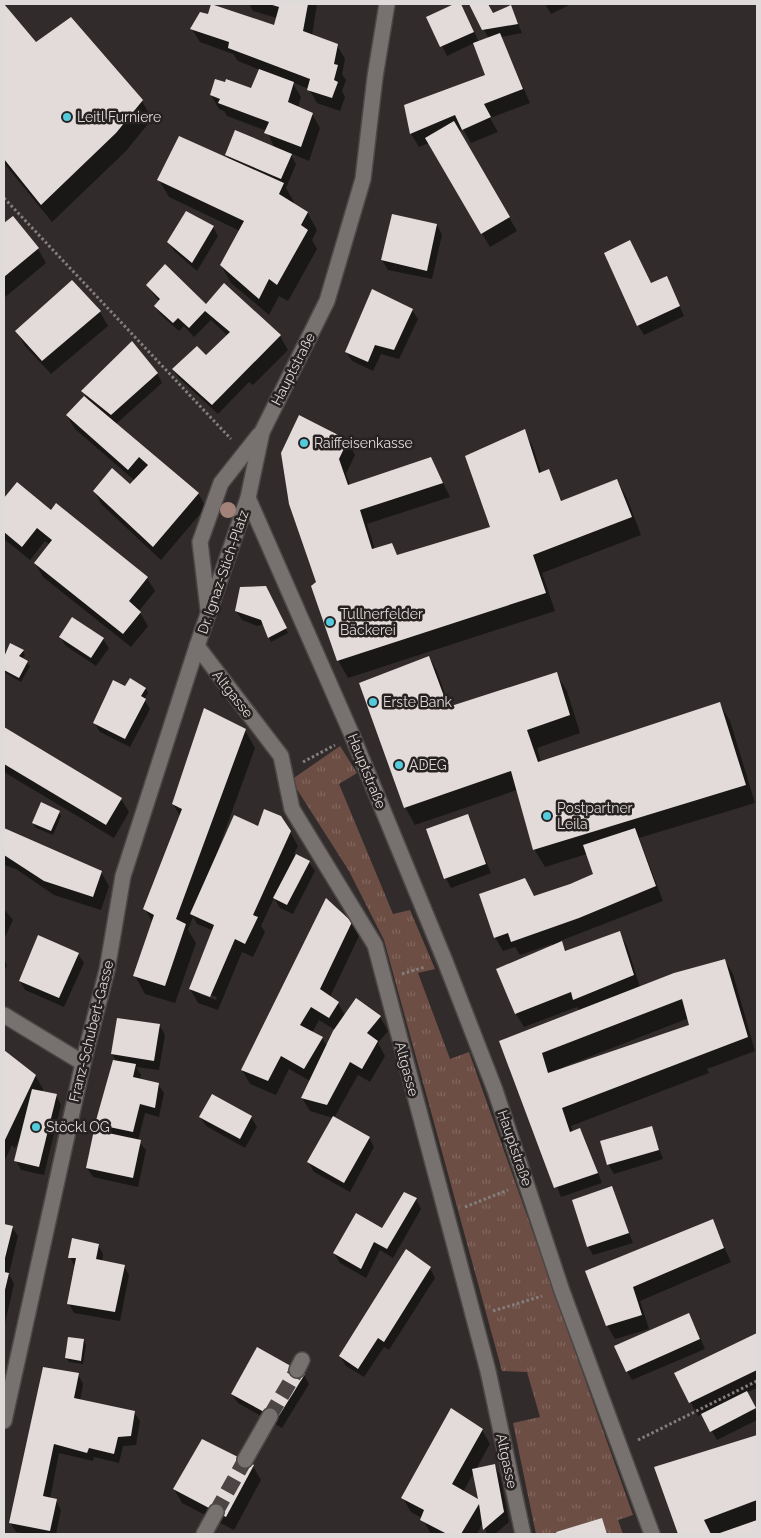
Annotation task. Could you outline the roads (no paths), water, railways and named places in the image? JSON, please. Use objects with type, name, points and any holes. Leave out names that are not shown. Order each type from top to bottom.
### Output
[{"type":"street","name":"Hauptstraße","points":[[387,4],[375,77],[363,179],[328,301],[262,432],[248,498],[352,735],[445,961],[495,1090],[562,1290],[652,1534]]},
{"type":"street","points":[[208,614],[200,542],[221,483],[262,432]]},
{"type":"street","name":"Dr. Ignaz-Stich-Platz","points":[[196,646],[248,498]]},
{"type":"street","name":"Altgasse","points":[[196,646],[281,756],[292,809],[375,945],[488,1371],[523,1534]]},
{"type":"street","name":"Franz-Schubert-Gasse","points":[[4,1421],[83,1063],[108,970],[123,876],[196,646]]},
{"type":"street","points":[[4,1015],[83,1063]]},
{"type":"street","points":[[245,1460],[270,1416]]},
{"type":"street","points":[[204,1534],[216,1512]]},
{"type":"tunnel","points":[[270,1416],[297,1370]]},
{"type":"tunnel","points":[[216,1512],[245,1460]]},
{"type":"place","name":"Leitl Furniere","points":[[67,117]]},
{"type":"place","name":"Raiffeisenkasse","points":[[304,443]]},
{"type":"place","name":"Tullnerfelder Bäckerei","points":[[330,622]]},
{"type":"place","name":"Erste Bank","points":[[373,702]]},
{"type":"place","name":"ADEG","points":[[399,765]]},
{"type":"place","name":"Postpartner Leila","points":[[547,816]]},
{"type":"place","name":"Stöckl OG","points":[[36,1127]]}]
